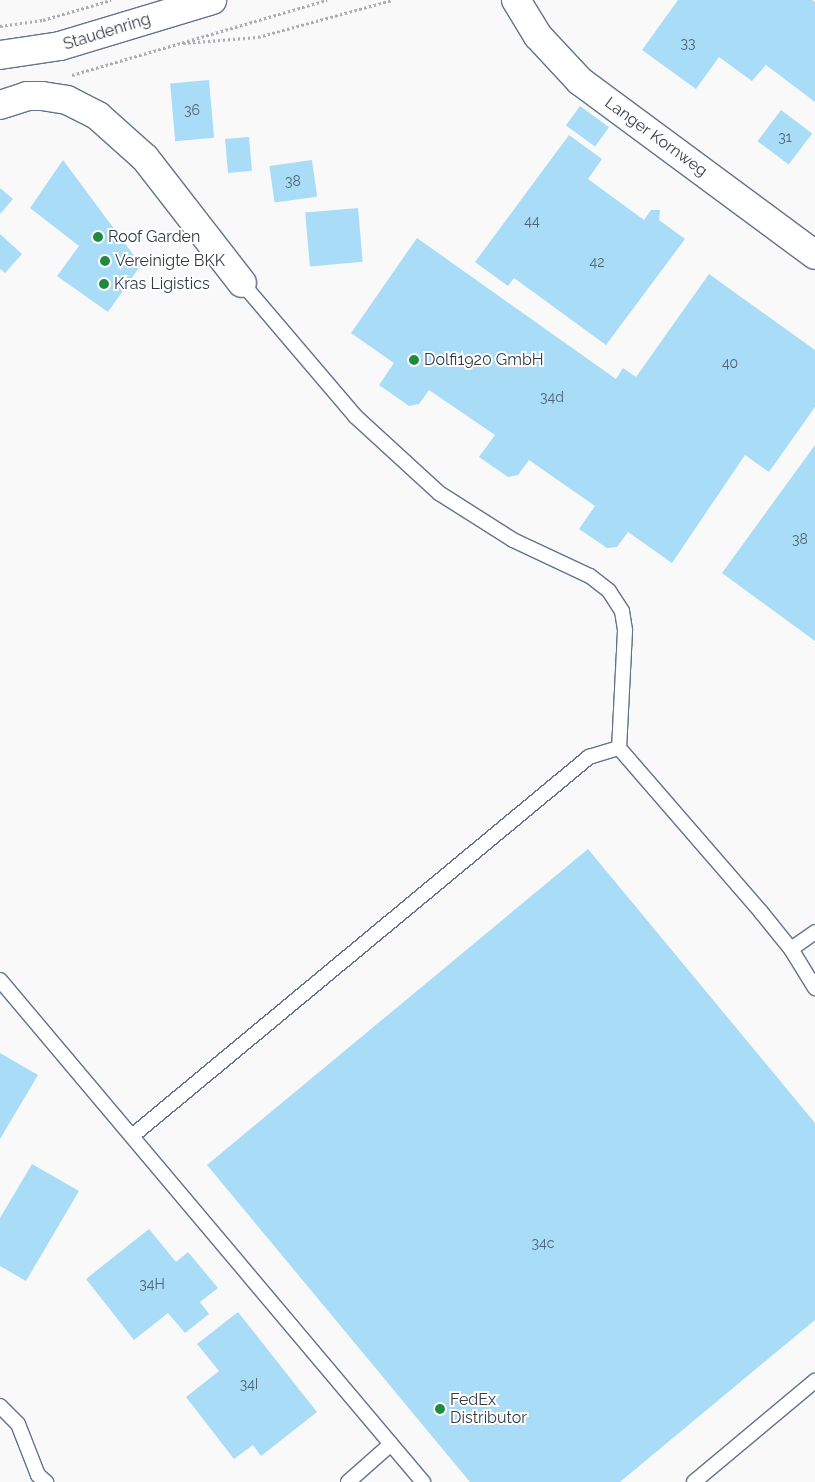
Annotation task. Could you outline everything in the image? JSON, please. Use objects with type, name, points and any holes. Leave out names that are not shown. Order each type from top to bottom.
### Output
[{"type":"street","name":"Staudenring","points":[[0,55],[60,46],[212,0]]},
{"type":"street","name":"Langer Kornweg","points":[[516,0],[538,36],[580,81],[815,255]]},
{"type":"street","points":[[0,105],[26,96],[42,96],[66,100],[98,116],[145,158],[242,283]]},
{"type":"lane","points":[[242,283],[355,416],[439,494],[513,540],[590,576],[609,591],[622,611],[626,631],[619,748],[791,949],[814,979]]},
{"type":"lane","points":[[132,1136],[589,757],[619,748]]},
{"type":"lane","points":[[791,949],[815,932]]},
{"type":"lane","points":[[0,980],[423,1482]]},
{"type":"lane","points":[[694,1482],[815,1381]]},
{"type":"lane","points":[[0,1406],[18,1424],[38,1475],[46,1482]]},
{"type":"lane","points":[[348,1482],[392,1444]]},
{"type":"path","points":[[0,26],[43,20],[111,0]]},
{"type":"path","points":[[62,77],[327,0]]},
{"type":"path","points":[[175,44],[258,37],[392,0]]},
{"type":"building","points":[[678,0],[812,0],[815,2],[815,102],[766,65],[752,81],[719,57],[696,89],[642,50]]},
{"type":"building","points":[[209,80],[214,138],[175,141],[170,83]]},
{"type":"building","points":[[580,106],[609,127],[595,147],[566,125]]},
{"type":"building","points":[[781,110],[812,133],[789,165],[758,141]]},
{"type":"building","points":[[569,135],[602,159],[588,179],[644,220],[651,210],[660,210],[659,220],[685,239],[606,345],[514,278],[508,286],[475,262]]},
{"type":"building","points":[[249,137],[252,171],[228,173],[225,139]]},
{"type":"building","points":[[63,160],[141,265],[108,312],[57,276],[79,246],[30,208]]},
{"type":"building","points":[[312,160],[317,197],[275,203],[269,166]]},
{"type":"building","points":[[0,188],[13,199],[0,214]]},
{"type":"building","points":[[358,208],[363,262],[310,266],[305,213]]},
{"type":"building","points":[[0,234],[22,254],[5,273],[0,269]]},
{"type":"building","points":[[417,238],[616,379],[623,368],[636,377],[709,274],[815,350],[815,407],[769,472],[745,455],[672,563],[628,532],[617,547],[607,548],[579,529],[595,506],[529,460],[518,475],[508,477],[479,457],[495,435],[429,390],[419,404],[409,406],[379,385],[394,363],[351,333]]},
{"type":"building","points":[[815,445],[815,641],[722,573]]},
{"type":"building","points":[[588,849],[815,1123],[815,1320],[620,1482],[470,1482],[207,1165]]},
{"type":"building","points":[[0,1053],[38,1075],[0,1139]]},
{"type":"building","points":[[32,1164],[79,1191],[26,1281],[0,1266],[0,1218]]},
{"type":"building","points":[[149,1229],[176,1262],[188,1252],[218,1288],[200,1302],[209,1314],[185,1333],[168,1313],[134,1340],[86,1279]]},
{"type":"building","points":[[238,1312],[317,1412],[261,1456],[253,1445],[234,1459],[186,1397],[219,1371],[197,1344]]},
{"type":"place","name":"Roof Garden","points":[[98,237]]},
{"type":"place","name":"Vereinigte BKK","points":[[105,261]]},
{"type":"place","name":"Kras Ligistics","points":[[104,284]]},
{"type":"place","name":"Dolfi1920 GmbH","points":[[414,360]]},
{"type":"place","name":"FedEx Distributor","points":[[440,1409]]}]
